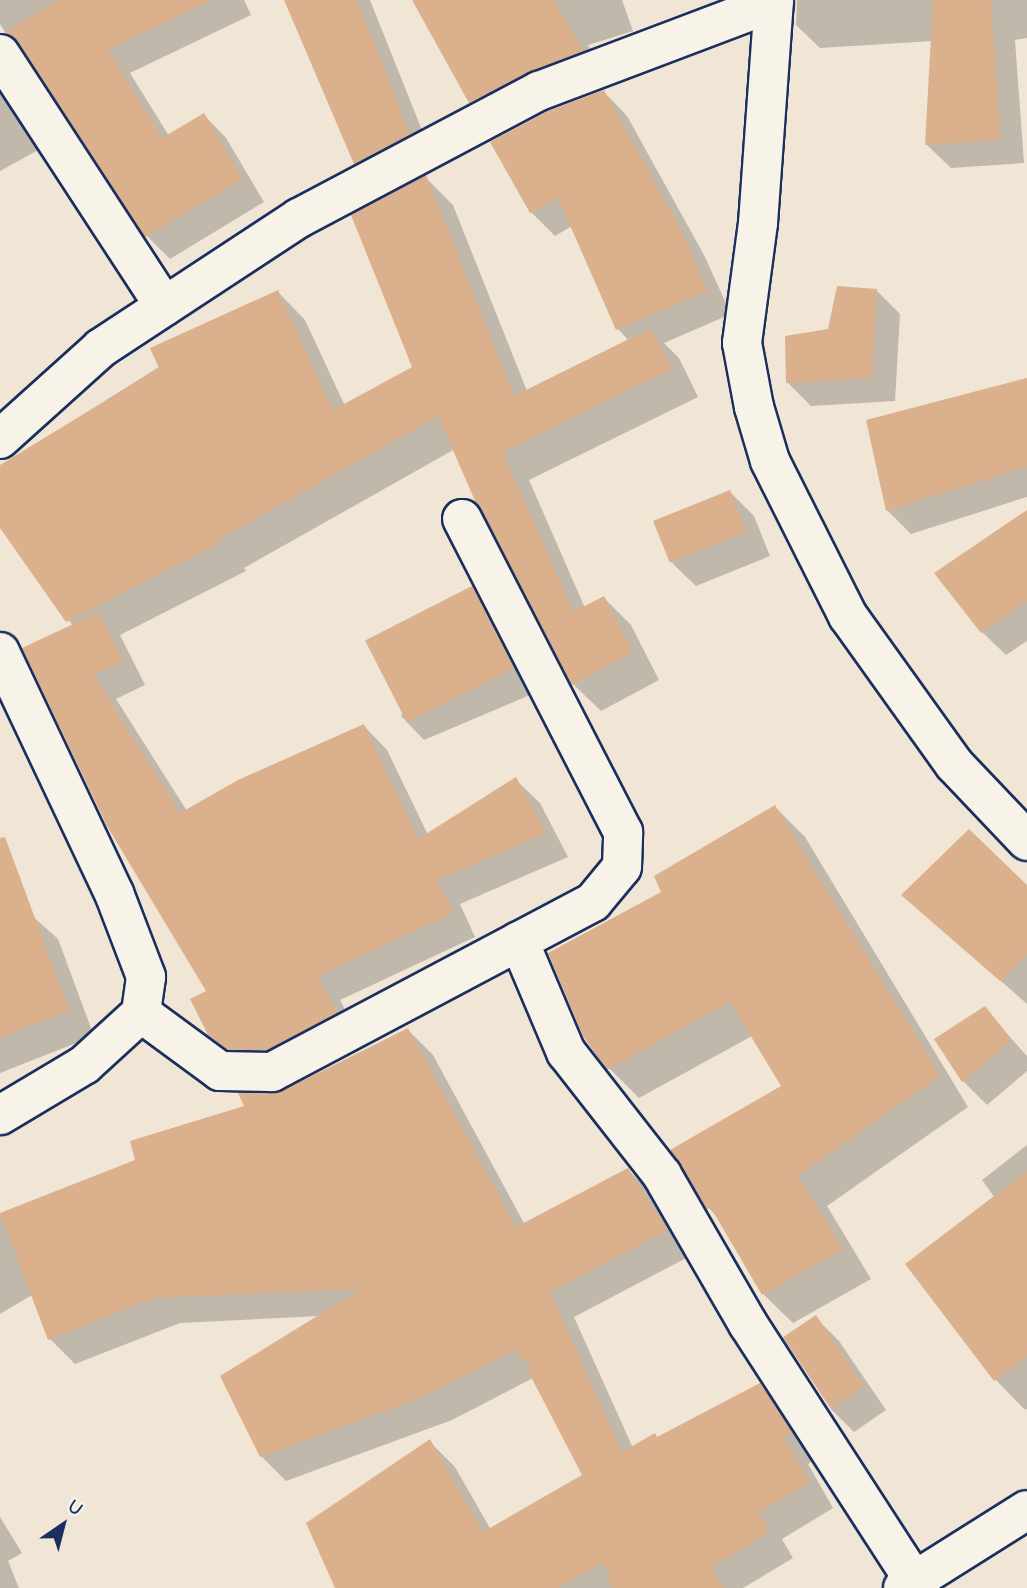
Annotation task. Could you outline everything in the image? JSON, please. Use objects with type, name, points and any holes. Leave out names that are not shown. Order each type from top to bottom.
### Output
[{"type":"street","points":[[0,439],[101,348],[299,218],[539,91],[774,1],[758,223],[742,343],[754,407],[770,461],[848,616],[954,764],[1027,841]]},
{"type":"street","points":[[0,54],[164,306]]},
{"type":"street","points":[[141,1013],[220,1071],[272,1072],[593,902],[622,867],[623,832],[462,519]]},
{"type":"street","points":[[0,652],[114,893],[146,977],[141,1013],[84,1065],[0,1115]]},
{"type":"street","points":[[519,941],[566,1052],[662,1175],[748,1324],[908,1585],[1027,1510]]},
{"type":"building","points":[[58,0],[212,0],[108,50],[162,138],[204,113],[243,179],[145,237],[18,42],[5,33]]},
{"type":"building","points":[[284,0],[357,0],[410,134],[354,164]]},
{"type":"building","points":[[412,0],[554,0],[583,51],[529,72],[469,103]]},
{"type":"building","points":[[933,0],[991,0],[1001,140],[925,145]]},
{"type":"building","points":[[604,90],[681,230],[708,291],[616,330],[558,198],[530,213],[490,142],[548,111]]},
{"type":"building","points":[[426,175],[514,396],[651,328],[672,369],[503,452],[573,612],[604,596],[633,652],[572,685],[476,503],[438,416],[218,540],[220,543],[66,622],[0,528],[0,465],[159,368],[150,348],[278,290],[333,410],[412,367],[351,215]]},
{"type":"building","points":[[837,286],[877,289],[872,378],[786,383],[785,336],[828,329]]},
{"type":"building","points":[[1027,378],[1027,467],[886,511],[866,420]]},
{"type":"building","points":[[730,490],[747,532],[670,563],[653,521]]},
{"type":"building","points":[[1027,510],[1027,601],[981,633],[934,573]]},
{"type":"building","points":[[472,586],[514,668],[407,722],[365,640]]},
{"type":"building","points":[[99,612],[123,661],[94,675],[180,813],[238,780],[364,724],[418,839],[516,777],[546,833],[437,880],[453,913],[318,976],[337,1013],[267,1050],[227,1049],[208,1035],[190,999],[206,991],[107,826],[22,648]]},
{"type":"building","points":[[775,805],[940,1076],[798,1176],[843,1249],[762,1295],[711,1208],[707,1209],[670,1150],[781,1086],[730,1002],[607,1070],[583,1036],[548,953],[661,892],[654,876]]},
{"type":"building","points":[[969,829],[1027,885],[1027,955],[1000,981],[901,895]]},
{"type":"building","points":[[5,837],[69,1010],[0,1038],[0,838]]},
{"type":"building","points":[[985,1006],[1012,1040],[962,1082],[934,1039]]},
{"type":"building","points":[[408,1028],[516,1227],[628,1168],[668,1230],[550,1292],[622,1452],[655,1433],[657,1437],[760,1383],[792,1433],[784,1438],[810,1482],[759,1513],[769,1532],[711,1568],[724,1588],[612,1588],[604,1562],[558,1588],[335,1588],[306,1523],[430,1439],[483,1532],[582,1475],[529,1373],[531,1371],[525,1359],[522,1361],[516,1349],[426,1396],[260,1457],[220,1376],[361,1289],[154,1298],[48,1340],[0,1213],[135,1160],[130,1141],[244,1106],[238,1093],[282,1091]]},
{"type":"building","points":[[1027,1171],[1027,1357],[994,1381],[905,1264]]},
{"type":"building","points":[[816,1315],[864,1386],[831,1409],[783,1337]]}]
